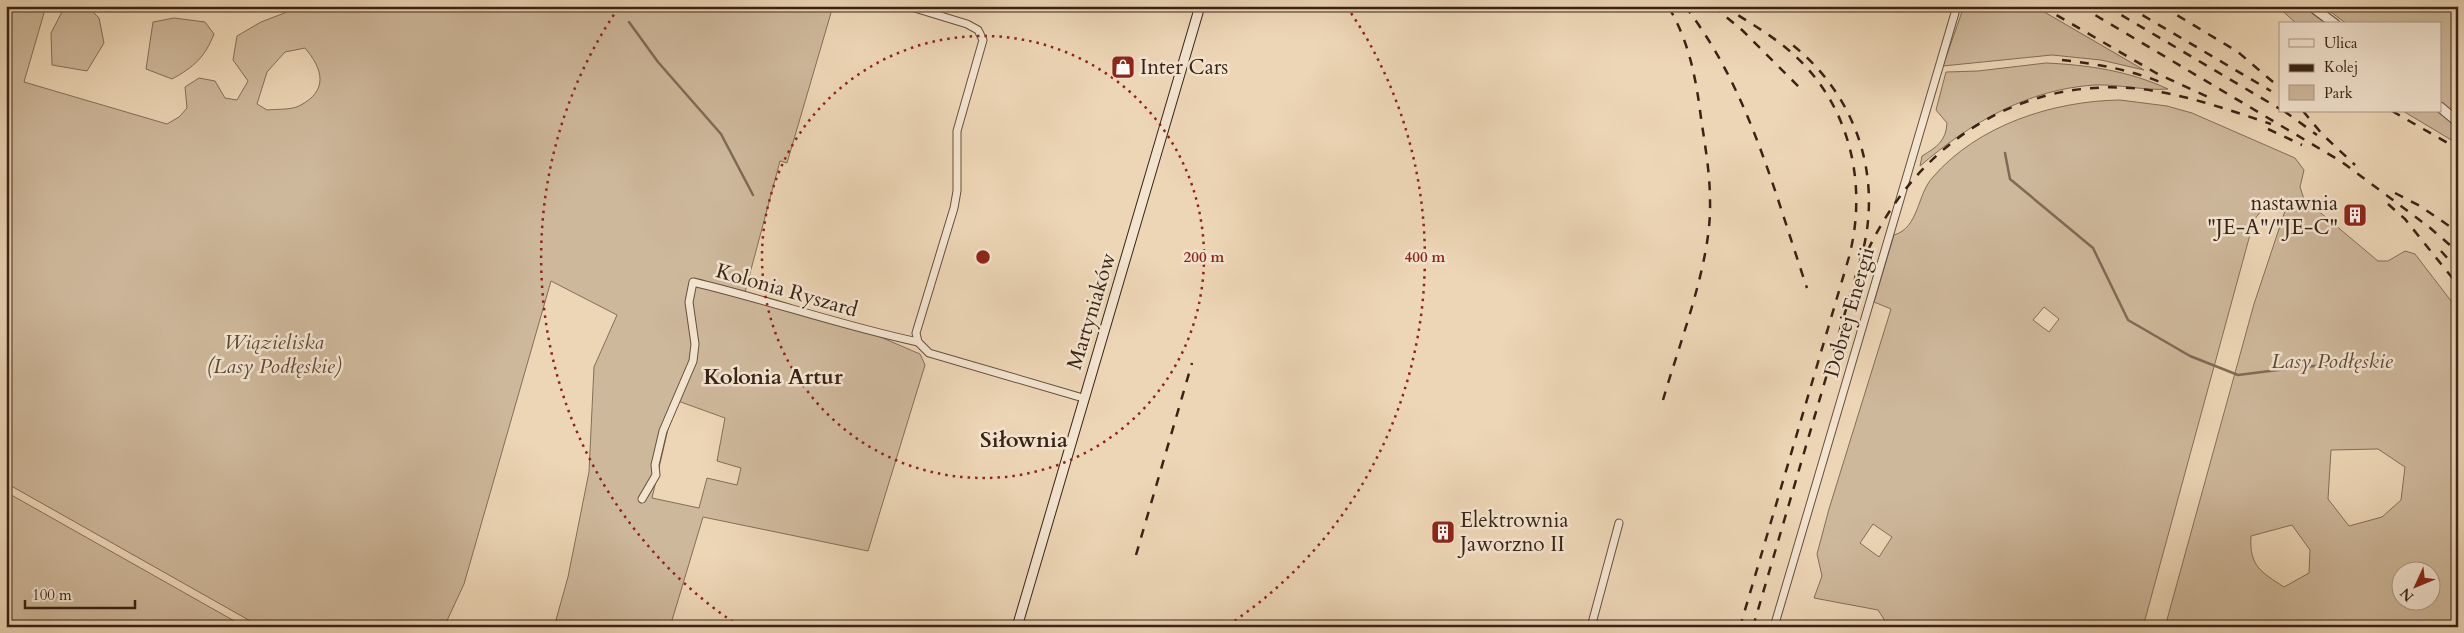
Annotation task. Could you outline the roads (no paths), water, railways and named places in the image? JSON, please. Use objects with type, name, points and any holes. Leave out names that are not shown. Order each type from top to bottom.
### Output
[{"type":"main road","name":"Martyniaków","points":[[1017,627],[1200,6]]},
{"type":"main road","points":[[2311,6],[2332,22]]},
{"type":"main road","points":[[2442,109],[2458,122]]},
{"type":"street","points":[[908,6],[968,24],[978,30],[983,40],[957,131],[957,191],[954,208],[916,333],[918,342],[929,353],[1083,398]]},
{"type":"street","name":"Dobrej Energii","points":[[1774,627],[1957,6]]},
{"type":"street","name":"Kolonia Ryszard","points":[[642,499],[656,475],[655,465],[663,431],[693,361],[695,344],[694,326],[689,302],[693,282],[742,294],[842,324],[918,342]]},
{"type":"street","points":[[1591,627],[1619,523]]},
{"type":"waterway","points":[[629,22],[658,62],[721,134],[753,195]]},
{"type":"waterway","points":[[2005,153],[2010,179],[2093,248],[2128,320],[2190,356],[2238,375],[2301,367],[2357,363]]},
{"type":"railway","points":[[1663,400],[1694,301],[1706,249],[1710,201],[1707,159],[1694,74],[1686,46],[1668,6]]},
{"type":"railway","points":[[1685,6],[1707,38],[1743,106],[1771,178],[1807,288]]},
{"type":"railway","points":[[1713,6],[1742,30],[1804,92]]},
{"type":"railway","points":[[1723,6],[1768,34],[1793,54],[1813,74],[1841,121],[1850,147],[1855,174],[1856,202],[1849,257],[1740,627]]},
{"type":"railway","points":[[2041,6],[2156,73],[2210,98]]},
{"type":"railway","points":[[2080,6],[2342,162],[2429,227],[2458,252]]},
{"type":"railway","points":[[2106,6],[2279,108]]},
{"type":"railway","points":[[2127,6],[2271,91]]},
{"type":"railway","points":[[2162,6],[2238,52],[2279,87]]},
{"type":"railway","points":[[1753,627],[1861,258],[1867,228],[1869,197],[1866,168],[1859,139],[1848,112],[1832,87],[1813,64],[1790,43]]},
{"type":"railway","points":[[2062,60],[2115,68],[2165,84]]},
{"type":"railway","points":[[1868,250],[1889,213],[1913,180],[1942,151],[1974,127],[2009,108],[2047,95],[2088,88],[2149,90],[2202,102],[2271,124]]},
{"type":"railway","points":[[2285,112],[2317,135]]},
{"type":"railway","points":[[2304,112],[2322,134],[2355,165]]},
{"type":"railway","points":[[2394,112],[2458,149]]},
{"type":"railway","points":[[2268,129],[2302,145]]},
{"type":"railway","points":[[2395,193],[2420,206],[2458,232]]},
{"type":"railway","points":[[2388,204],[2405,219],[2458,285]]},
{"type":"railway","points":[[2441,251],[2458,270]]},
{"type":"railway","points":[[1136,555],[1192,363]]},
{"type":"place","name":"Inter Cars","points":[[1123,67]]},
{"type":"place","name":"nastawnia \"JE-A\"/\"JE-C\"","points":[[2355,215]]},
{"type":"place","name":"Elektrownia Jaworzno II","points":[[1443,532]]},
{"type":"district","name":"Kolonia Artur","points":[[773,376]]},
{"type":"district","name":"Siłownia","points":[[1024,439]]},
{"type":"park label","name":"Wiązieliska (Lasy Podłęskie)","points":[[274,354]]},
{"type":"park label","name":"Lasy Podłęskie","points":[[2332,361]]}]
